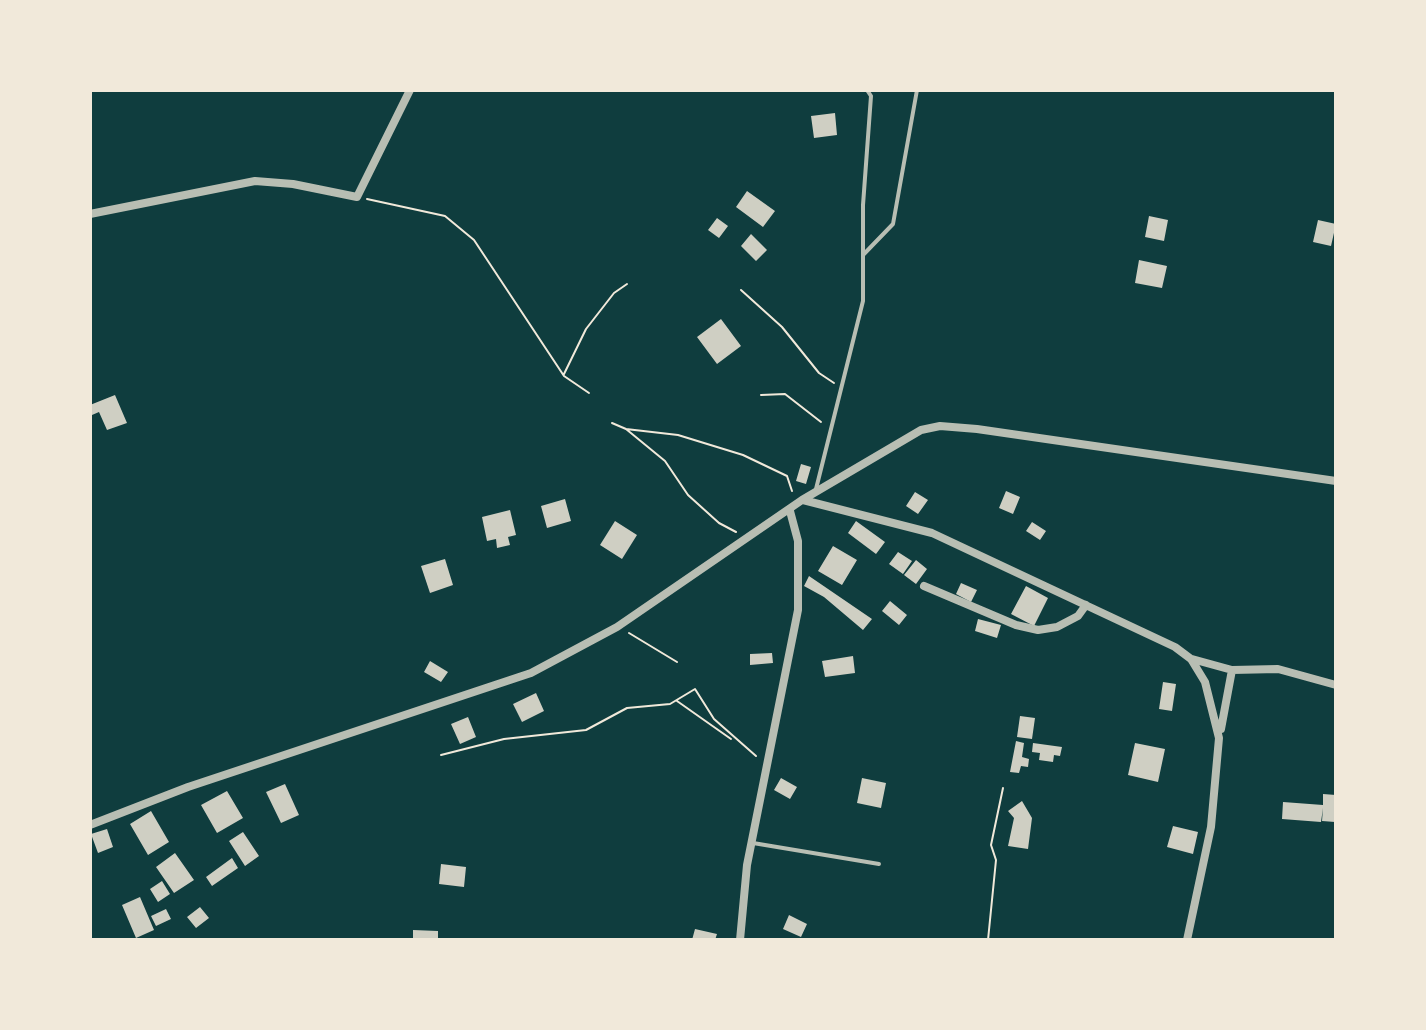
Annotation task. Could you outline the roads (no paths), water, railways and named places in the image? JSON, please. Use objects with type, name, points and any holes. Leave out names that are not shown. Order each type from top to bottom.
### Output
[{"type":"street","points":[[90,214],[255,181],[293,184],[357,197],[410,90]]},
{"type":"street","points":[[90,825],[188,787],[476,694],[531,673],[617,627],[802,500],[921,430],[940,426],[1336,481]]},
{"type":"street","points":[[802,500],[932,533],[1175,647],[1191,659],[1205,682],[1219,738]]},
{"type":"street","points":[[740,940],[753,843],[798,610],[798,541],[790,511]]},
{"type":"street","points":[[924,586],[1016,625],[1038,630],[1057,627],[1078,616],[1086,605]]},
{"type":"street","points":[[1191,659],[1232,670],[1278,669],[1336,685]]},
{"type":"street","points":[[1187,940],[1211,827],[1219,738],[1232,670]]},
{"type":"lane","points":[[815,495],[863,301],[863,205],[871,96],[867,90]]},
{"type":"lane","points":[[864,254],[893,224],[917,90]]},
{"type":"lane","points":[[753,843],[879,864]]}]
